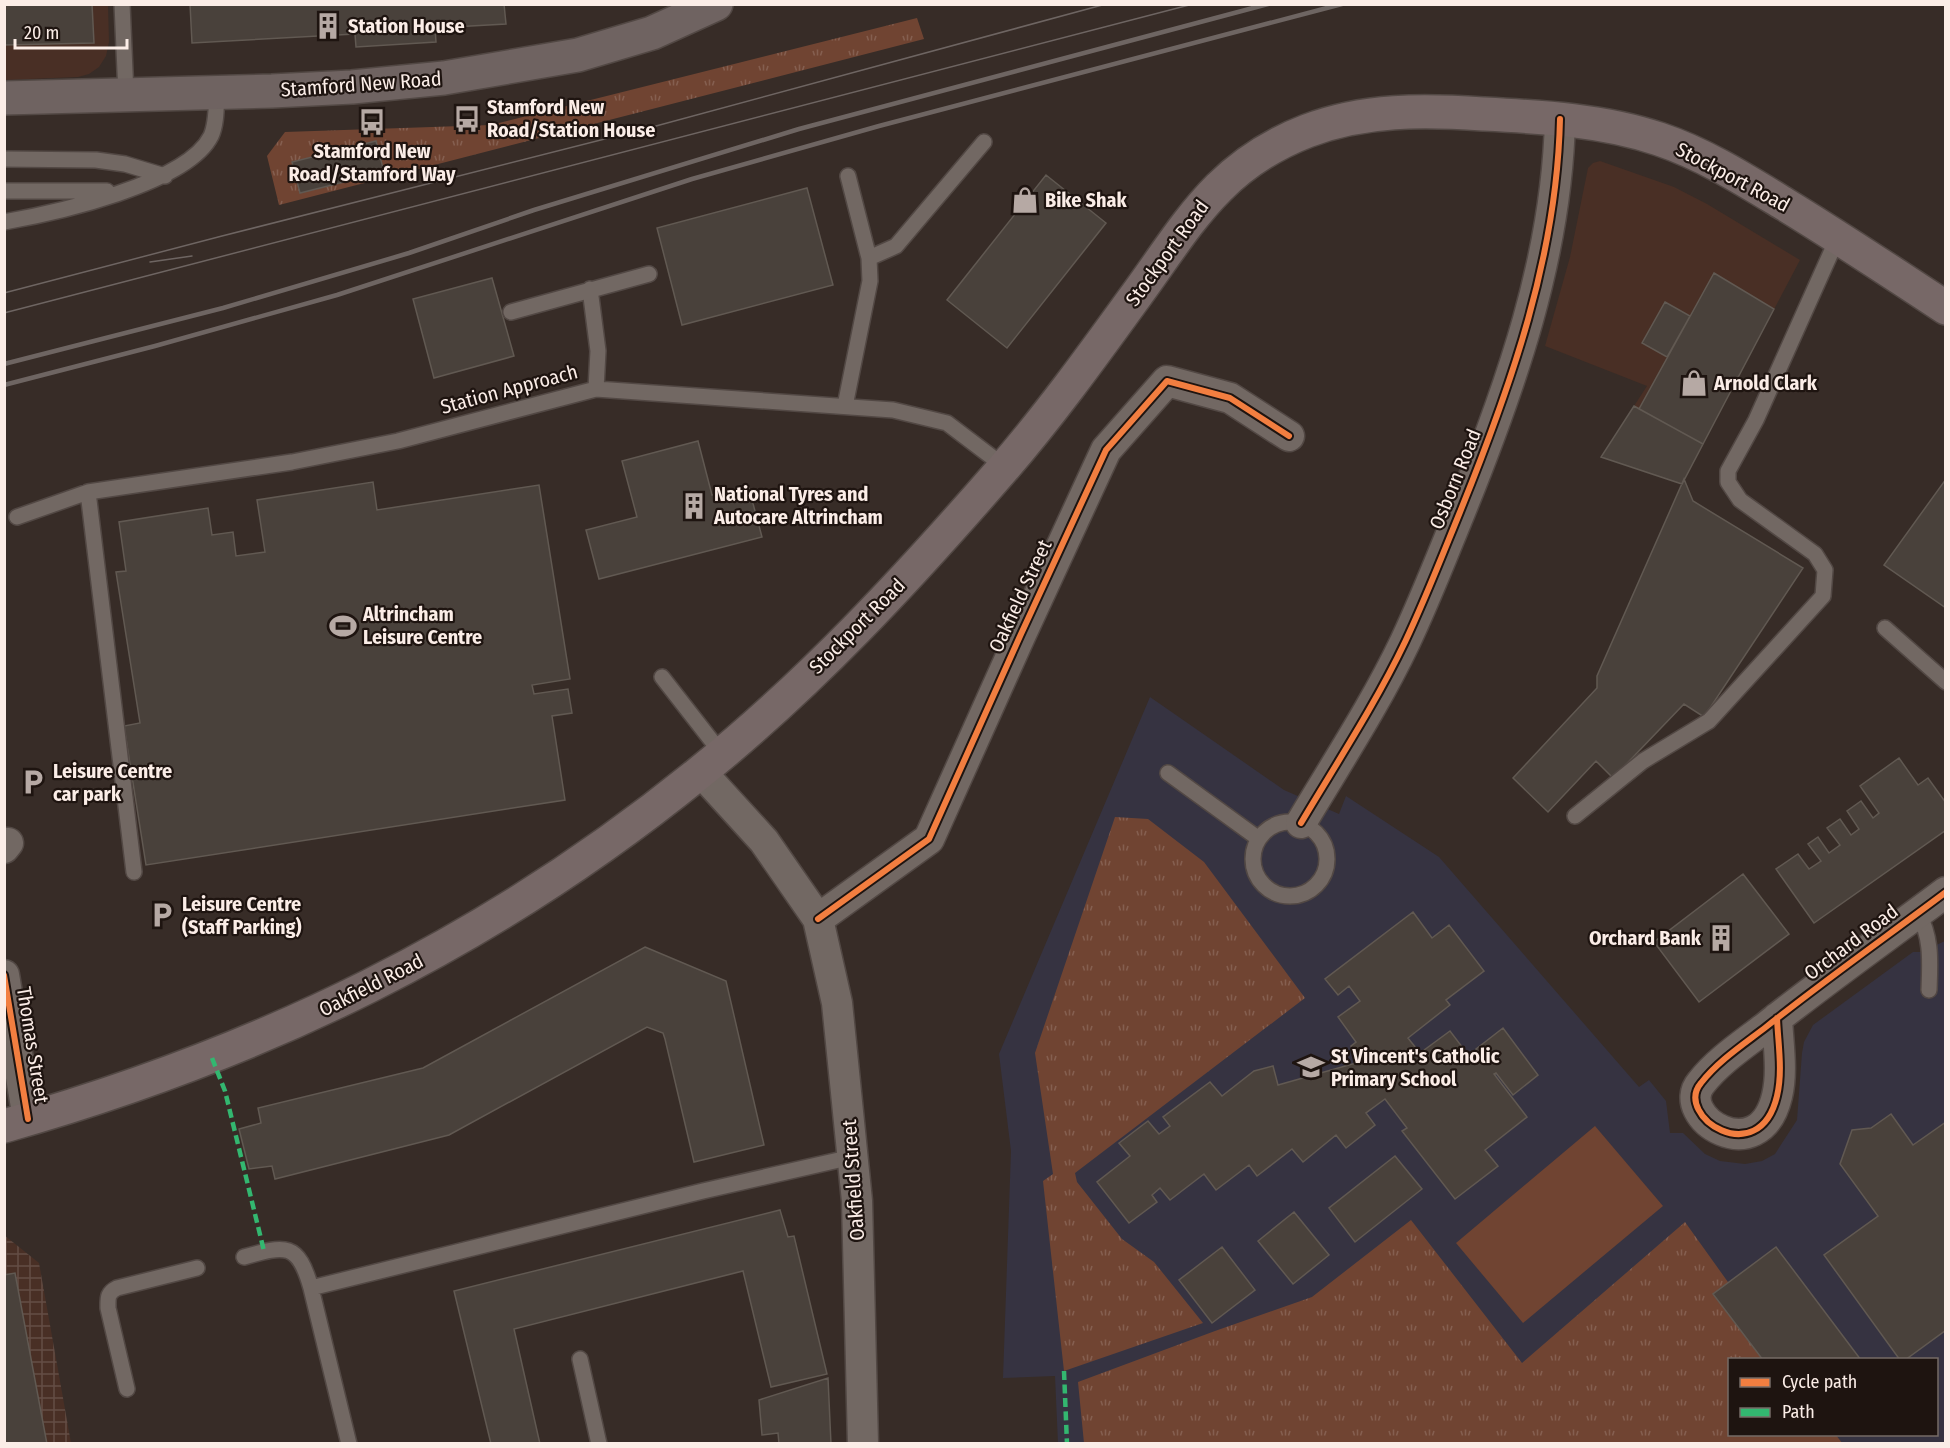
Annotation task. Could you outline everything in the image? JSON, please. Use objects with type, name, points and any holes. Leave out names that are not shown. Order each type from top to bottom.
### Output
[{"type":"main road","name":"Stamford New Road","points":[[4,98],[352,87],[444,78],[578,55],[652,33],[712,6]]},
{"type":"main road","name":"Stockport Road","points":[[712,763],[811,674],[863,622],[1005,467],[1104,340],[1189,219],[1211,193],[1270,148],[1307,131],[1328,124],[1386,112],[1456,112],[1560,118],[1632,131],[1692,152],[1748,181],[1946,308]]},
{"type":"main road","name":"Oakfield Road","points":[[16,1123],[161,1077],[230,1051],[305,1018],[422,960],[545,885],[639,820],[712,763]]},
{"type":"street","name":"Osborn Road","points":[[1301,823],[1387,677],[1405,642],[1495,423],[1524,334],[1543,258],[1556,191],[1560,118]]},
{"type":"street","name":"Oakfield Street","points":[[818,919],[929,839],[1106,450],[1167,381],[1230,398],[1289,436]]},
{"type":"street","name":"Oakfield Street","points":[[712,763],[818,919],[837,1003],[857,1201],[862,1443]]},
{"type":"street","name":"Orchard Road","points":[[1777,1018],[1946,892]]},
{"type":"street","name":"Thomas Street","points":[[4,975],[16,1123]]},
{"type":"lane","points":[[122,4],[126,94]]},
{"type":"lane","points":[[4,222],[125,191],[165,176],[186,164],[210,138],[214,127],[217,91]]},
{"type":"lane","points":[[869,258],[896,246],[984,142]]},
{"type":"lane","points":[[4,159],[96,160],[125,164],[165,176]]},
{"type":"lane","points":[[845,406],[870,281],[869,258],[848,176]]},
{"type":"lane","points":[[4,191],[125,191]]},
{"type":"lane","points":[[1575,816],[1643,761],[1709,721],[1823,596],[1825,570],[1815,554],[1740,500],[1728,482],[1728,471],[1756,420],[1838,237]]},
{"type":"lane","points":[[511,312],[649,274]]},
{"type":"lane","points":[[590,289],[598,351],[596,388]]},
{"type":"lane","name":"Station Approach","points":[[17,516],[88,492],[292,462],[398,441],[596,388],[893,410],[947,423],[1005,467]]},
{"type":"lane","points":[[88,492],[134,872]]},
{"type":"lane","points":[[1885,628],[1946,682]]},
{"type":"lane","points":[[662,678],[712,763]]},
{"type":"lane","points":[[1168,773],[1259,839]]},
{"type":"lane","points":[[1282,822],[1301,823],[1316,832],[1327,851],[1326,872],[1319,883],[1307,893],[1293,897],[1277,895],[1266,888],[1256,875],[1253,862],[1254,850],[1259,839],[1268,829],[1282,822]]},
{"type":"lane","points":[[1918,912],[1926,927],[1930,948],[1929,990]]},
{"type":"lane","points":[[311,1288],[703,1191],[852,1157]]},
{"type":"lane","points":[[244,1257],[279,1248],[289,1249],[298,1257],[306,1270],[349,1443]]},
{"type":"lane","points":[[127,1389],[108,1308],[108,1296],[117,1288],[198,1268]]},
{"type":"lane","points":[[580,1359],[599,1443]]},
{"type":"shaded area","points":[[4,5],[108,5],[109,42],[106,56],[99,67],[89,74],[78,77],[5,80]]},
{"type":"shaded area","points":[[1600,161],[1674,187],[1707,204],[1800,260],[1682,484],[1601,457],[1647,386],[1545,346],[1570,257],[1588,168]]},
{"type":"shaded area","name":"St Vincent's Catholic Primary School","points":[[1150,697],[1284,790],[1339,814],[1346,796],[1439,857],[1639,1087],[1649,1080],[1666,1101],[1670,1133],[1683,1133],[1705,1154],[1720,1161],[1745,1164],[1762,1161],[1775,1154],[1797,1120],[1802,1053],[1804,1042],[1813,1025],[1913,952],[1921,952],[1945,941],[1945,1443],[1058,1443],[1055,1376],[1003,1378],[1011,1151],[999,1054]]},
{"type":"shaded area","points":[[4,1235],[39,1263],[71,1443],[5,1443]]},
{"type":"green space","points":[[917,18],[924,39],[279,205],[267,156],[285,132],[491,125]]},
{"type":"green space","points":[[1115,817],[1148,819],[1204,862],[1305,998],[1075,1173],[1077,1182],[1122,1239],[1154,1262],[1203,1323],[1064,1371],[1043,1181],[1053,1174],[1035,1053]]},
{"type":"green space","points":[[1595,1126],[1663,1206],[1523,1323],[1456,1243]]},
{"type":"green space","points":[[1411,1220],[1522,1363],[1685,1222],[1782,1358],[1728,1358],[1728,1436],[1837,1436],[1842,1443],[1084,1443],[1078,1382],[1312,1297]]},
{"type":"building","points":[[4,4],[92,4],[94,43],[4,45]]},
{"type":"building","name":"Station House","points":[[190,4],[504,4],[506,24],[435,28],[436,42],[356,47],[355,34],[192,43]]},
{"type":"building","points":[[376,141],[384,172],[300,193],[292,162]]},
{"type":"building","points":[[1046,175],[1106,223],[1007,348],[947,300]]},
{"type":"building","points":[[807,188],[833,285],[682,325],[657,228]]},
{"type":"building","name":"Arnold Clark","points":[[1714,273],[1774,309],[1703,444],[1639,409]]},
{"type":"building","points":[[492,278],[514,356],[434,378],[413,299]]},
{"type":"building","points":[[1665,302],[1690,316],[1667,357],[1642,343]]},
{"type":"building","points":[[1634,406],[1703,444],[1682,484],[1601,457]]},
{"type":"building","name":"National Tyres and Autocare Altrincham","points":[[698,441],[712,495],[748,485],[762,537],[599,579],[586,530],[637,517],[622,461]]},
{"type":"building","points":[[1684,479],[1693,501],[1803,568],[1704,717],[1684,704],[1613,778],[1596,761],[1548,812],[1513,778],[1597,688],[1597,676]]},
{"type":"building","points":[[1946,479],[1946,608],[1884,565]]},
{"type":"building","name":"Altrincham Leisure Centre","points":[[373,482],[377,510],[539,485],[570,679],[532,685],[534,694],[568,689],[572,713],[552,716],[565,800],[146,865],[124,726],[140,723],[116,572],[126,571],[119,522],[208,508],[212,535],[233,532],[236,556],[265,552],[257,500]]},
{"type":"building","points":[[1899,758],[1918,785],[1928,778],[1946,803],[1946,830],[1814,923],[1776,869],[1798,854],[1809,869],[1821,861],[1808,844],[1818,837],[1829,853],[1840,845],[1827,828],[1840,819],[1851,835],[1859,829],[1847,811],[1861,801],[1873,818],[1879,813],[1860,786]]},
{"type":"building","name":"Orchard Bank","points":[[1743,874],[1789,934],[1699,1002],[1654,942]]},
{"type":"building","points":[[1413,912],[1432,938],[1449,925],[1484,971],[1446,1000],[1450,1005],[1408,1038],[1420,1053],[1450,1031],[1472,1060],[1480,1053],[1476,1049],[1503,1028],[1538,1075],[1513,1095],[1496,1073],[1494,1074],[1527,1117],[1485,1150],[1498,1166],[1455,1199],[1402,1131],[1407,1128],[1385,1099],[1366,1113],[1375,1125],[1346,1148],[1336,1135],[1303,1162],[1292,1149],[1257,1176],[1249,1165],[1216,1190],[1204,1174],[1170,1200],[1160,1188],[1152,1195],[1157,1202],[1129,1223],[1097,1182],[1130,1156],[1119,1143],[1148,1121],[1159,1134],[1170,1126],[1163,1117],[1210,1082],[1222,1096],[1254,1071],[1273,1066],[1278,1085],[1356,1063],[1351,1046],[1356,1042],[1338,1017],[1360,1001],[1349,986],[1338,995],[1325,979]]},
{"type":"building","points":[[645,947],[726,981],[764,1145],[694,1162],[663,1033],[647,1027],[449,1135],[275,1179],[272,1166],[249,1169],[239,1129],[261,1123],[258,1108],[423,1068]]},
{"type":"building","points":[[1891,1114],[1913,1145],[1946,1122],[1946,1330],[1908,1358],[1899,1358],[1824,1255],[1878,1216],[1840,1164],[1852,1130],[1871,1128]]},
{"type":"building","points":[[1395,1156],[1422,1189],[1355,1242],[1329,1208]]},
{"type":"building","points":[[780,1210],[788,1237],[794,1236],[827,1374],[771,1387],[743,1271],[514,1329],[540,1444],[491,1444],[454,1291]]},
{"type":"building","points":[[1294,1212],[1329,1255],[1293,1284],[1258,1241]]},
{"type":"building","points":[[1222,1247],[1255,1290],[1212,1323],[1179,1280]]},
{"type":"building","points":[[1776,1247],[1859,1358],[1761,1358],[1713,1294]]},
{"type":"building","points":[[15,1273],[47,1444],[4,1444],[4,1275]]},
{"type":"building","points":[[828,1378],[831,1444],[779,1444],[778,1433],[762,1435],[759,1400]]},
{"type":"tram line","points":[[4,293],[656,126],[1106,4]]},
{"type":"tram line","points":[[4,313],[1193,4]]},
{"type":"tram line","points":[[150,262],[192,256]]},
{"type":"railway","points":[[4,364],[223,308],[409,253],[534,210],[799,129],[1268,4]]},
{"type":"railway","points":[[4,385],[337,295],[692,179],[879,126],[1342,4]]},
{"type":"marked path","points":[[212,1058],[225,1091],[264,1251]]},
{"type":"marked path","points":[[1064,1371],[1067,1444]]},
{"type":"cycle path","points":[[1301,823],[1368,711],[1405,642],[1497,417],[1528,320],[1540,270],[1557,170],[1560,119]]},
{"type":"cycle path","points":[[818,919],[929,839],[1106,450],[1167,381],[1230,398],[1289,436]]},
{"type":"cycle path","points":[[1777,1018],[1778,1028],[1780,1057],[1779,1086],[1767,1119],[1754,1131],[1738,1134],[1722,1130],[1708,1122],[1699,1110],[1695,1096],[1701,1083],[1723,1060],[1740,1046],[1833,975],[1946,892]]},
{"type":"cycle path","points":[[4,975],[28,1119]]},
{"type":"place","name":"Station House","points":[[328,26]]},
{"type":"place","name":"Stamford New Road/Station House","points":[[467,119]]},
{"type":"place","name":"Stamford New Road/Stamford Way","points":[[372,122]]},
{"type":"place","name":"Bike Shak","points":[[1025,200]]},
{"type":"place","name":"Arnold Clark","points":[[1694,383]]},
{"type":"place","name":"National Tyres and Autocare Altrincham","points":[[694,506]]},
{"type":"place","name":"Altrincham Leisure Centre","points":[[343,626]]},
{"type":"place","name":"Leisure Centre car park","points":[[33,782]]},
{"type":"place","name":"Leisure Centre (Staff Parking)","points":[[162,915]]},
{"type":"place","name":"Orchard Bank","points":[[1721,938]]},
{"type":"place","name":"St Vincent's Catholic Primary School","points":[[1311,1067]]}]
